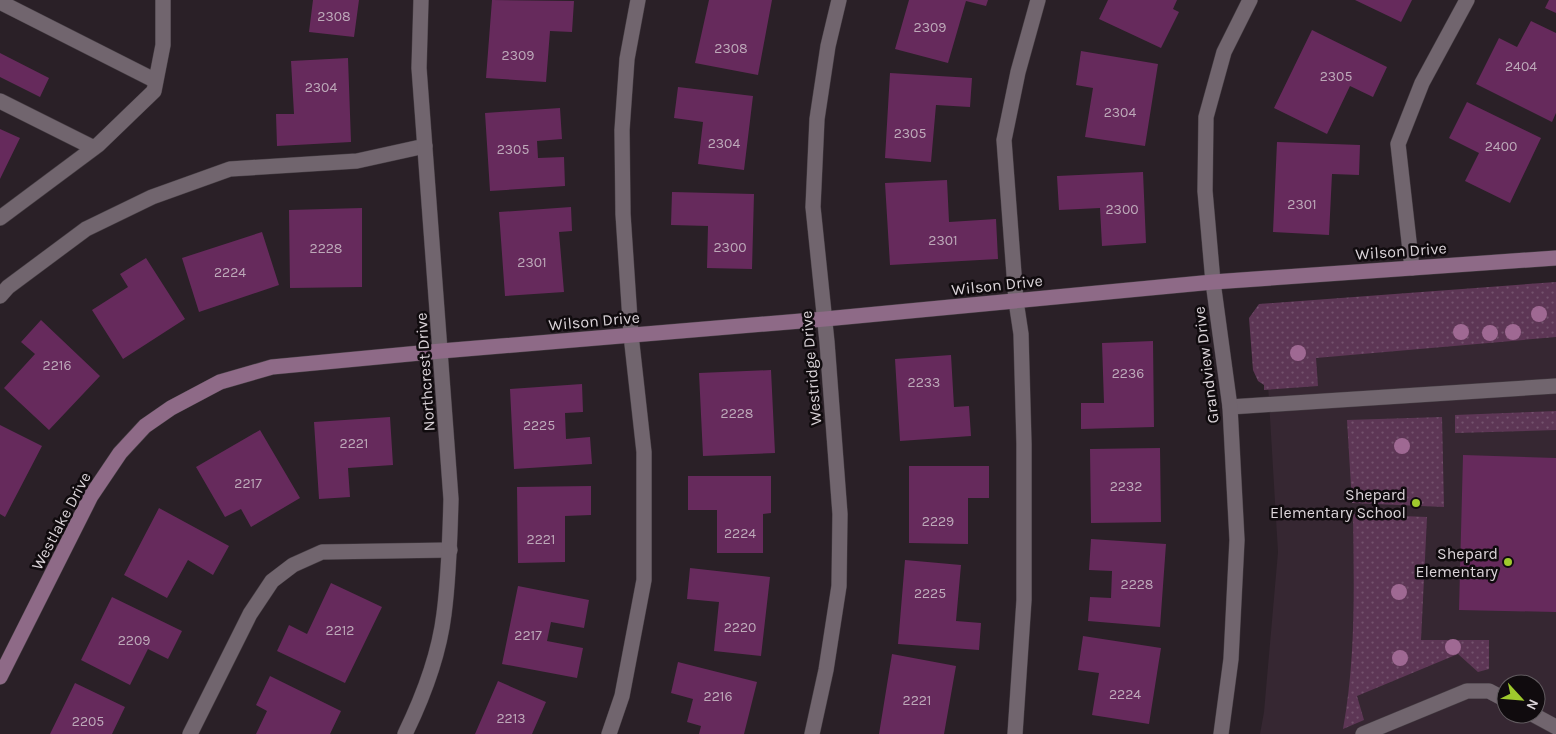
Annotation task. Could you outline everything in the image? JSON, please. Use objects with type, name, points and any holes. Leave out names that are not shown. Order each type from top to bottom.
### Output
[{"type":"street","points":[[0,218],[94,148],[154,91],[164,45],[163,0]]},
{"type":"street","name":"Northcrest Drive","points":[[405,734],[419,706],[434,658],[444,616],[452,499],[419,68],[421,0]]},
{"type":"street","points":[[609,734],[622,696],[644,580],[644,452],[631,335],[623,214],[622,130],[627,59],[638,0]]},
{"type":"street","name":"Westridge Drive","points":[[812,734],[826,670],[838,586],[840,514],[825,319],[813,208],[817,119],[828,46],[839,0]]},
{"type":"street","points":[[1015,734],[1024,580],[1024,444],[1021,334],[1016,301],[1004,140],[1018,72],[1038,0]]},
{"type":"street","name":"Grandview Drive","points":[[1221,734],[1231,659],[1237,540],[1230,407],[1213,282],[1205,190],[1206,117],[1224,52],[1250,0]]},
{"type":"street","points":[[1412,268],[1398,144],[1422,83],[1467,0]]},
{"type":"street","points":[[0,2],[156,81]]},
{"type":"street","points":[[0,101],[94,148]]},
{"type":"street","points":[[0,296],[8,287],[86,230],[152,197],[230,169],[357,161],[426,146]]},
{"type":"street","name":"Wilson Drive","points":[[442,351],[825,319],[1213,282],[1556,258]]},
{"type":"street","name":"Westlake Drive","points":[[0,677],[91,496],[120,453],[145,426],[171,408],[220,382],[272,367],[442,351]]},
{"type":"street","points":[[1230,407],[1556,386]]},
{"type":"street","points":[[190,734],[250,614],[272,581],[293,565],[322,552],[450,550]]},
{"type":"street","points":[[1362,734],[1467,691],[1489,690],[1496,694]]},
{"type":"shaded area","points":[[1556,282],[1556,337],[1316,358],[1318,386],[1264,390],[1264,385],[1258,381],[1253,370],[1249,318],[1259,304]]},
{"type":"shaded area","name":"Shepard Elementary School","points":[[1556,296],[1556,734],[1260,734],[1264,712],[1278,552],[1264,317]]},
{"type":"shaded area","points":[[1556,411],[1556,430],[1455,433],[1455,415]]},
{"type":"shaded area","points":[[1442,417],[1444,507],[1352,503],[1347,420]]},
{"type":"shaded area","points":[[1353,514],[1427,517],[1421,640],[1489,640],[1489,669],[1478,672],[1458,654],[1357,696],[1364,720],[1343,729],[1352,649],[1354,595]]},
{"type":"building","points":[[313,0],[359,0],[354,37],[309,32]]},
{"type":"building","points":[[492,0],[574,1],[572,32],[550,31],[546,82],[486,78]]},
{"type":"building","points":[[709,0],[772,0],[758,75],[695,63]]},
{"type":"building","points":[[909,0],[988,0],[986,6],[966,1],[948,63],[895,49]]},
{"type":"building","points":[[1108,0],[1177,0],[1173,9],[1179,12],[1161,48],[1099,19]]},
{"type":"building","points":[[1355,0],[1412,0],[1401,22]]},
{"type":"building","points":[[1549,0],[1556,0],[1556,13],[1545,8]]},
{"type":"building","points":[[1531,21],[1556,33],[1556,113],[1552,122],[1476,84],[1499,38],[1517,47]]},
{"type":"building","points":[[1312,30],[1387,67],[1373,97],[1350,86],[1327,134],[1274,108]]},
{"type":"building","points":[[1081,51],[1158,64],[1145,146],[1085,137],[1093,88],[1076,85]]},
{"type":"building","points":[[0,53],[49,78],[40,97],[0,77]]},
{"type":"building","points":[[348,58],[351,142],[277,146],[276,114],[294,114],[291,61]]},
{"type":"building","points":[[890,73],[972,78],[970,107],[936,105],[931,162],[885,158]]},
{"type":"building","points":[[678,87],[753,96],[744,170],[698,164],[703,122],[674,118]]},
{"type":"building","points":[[1467,102],[1541,138],[1510,203],[1465,181],[1479,153],[1449,138]]},
{"type":"building","points":[[560,108],[562,139],[537,141],[538,158],[564,157],[565,186],[490,191],[485,113]]},
{"type":"building","points":[[0,129],[20,138],[0,179]]},
{"type":"building","points":[[1277,142],[1360,145],[1359,175],[1332,174],[1329,235],[1273,232]]},
{"type":"building","points":[[1143,172],[1146,243],[1102,246],[1100,208],[1059,210],[1057,176]]},
{"type":"building","points":[[947,180],[949,222],[996,219],[998,259],[890,265],[885,183]]},
{"type":"building","points":[[672,192],[754,194],[752,269],[707,268],[708,226],[671,225]]},
{"type":"building","points":[[571,207],[572,231],[559,232],[564,292],[505,296],[499,212]]},
{"type":"building","points":[[362,208],[362,287],[290,288],[289,210]]},
{"type":"building","points":[[262,232],[279,285],[199,312],[182,258]]},
{"type":"building","points":[[146,258],[185,319],[123,359],[92,310],[128,287],[120,274]]},
{"type":"building","points":[[41,320],[100,376],[49,430],[4,388],[35,354],[21,342]]},
{"type":"building","points":[[1153,341],[1154,427],[1081,429],[1081,403],[1104,403],[1102,343]]},
{"type":"building","points":[[951,355],[954,407],[969,406],[971,436],[900,441],[895,359]]},
{"type":"building","points":[[771,370],[775,453],[703,456],[699,373]]},
{"type":"building","points":[[582,384],[583,412],[565,413],[566,439],[590,437],[592,464],[514,469],[510,389]]},
{"type":"building","points":[[390,417],[393,465],[348,468],[350,497],[319,499],[314,422]]},
{"type":"building","points":[[0,425],[42,446],[5,517],[0,514]]},
{"type":"building","points":[[260,430],[300,498],[251,527],[241,509],[225,517],[196,467]]},
{"type":"building","points":[[1160,448],[1161,522],[1091,523],[1090,449]]},
{"type":"building","name":"Shepard Elementary","points":[[1463,455],[1556,458],[1556,612],[1459,610]]},
{"type":"building","points":[[909,466],[989,466],[989,498],[968,498],[968,544],[909,543]]},
{"type":"building","points":[[688,476],[771,476],[771,513],[763,514],[763,553],[717,553],[717,510],[688,510]]},
{"type":"building","points":[[591,486],[591,515],[565,516],[565,562],[518,563],[517,487]]},
{"type":"building","points":[[159,508],[229,546],[213,575],[188,560],[167,598],[124,575]]},
{"type":"building","points":[[1091,539],[1166,544],[1160,627],[1088,621],[1090,597],[1111,598],[1112,571],[1089,570]]},
{"type":"building","points":[[905,560],[961,565],[956,621],[981,623],[979,650],[898,644]]},
{"type":"building","points":[[690,568],[770,577],[761,656],[714,651],[719,602],[687,599]]},
{"type":"building","points":[[331,583],[382,607],[345,683],[277,651],[289,625],[307,634]]},
{"type":"building","points":[[518,586],[589,600],[584,628],[551,622],[547,641],[583,648],[577,678],[502,664]]},
{"type":"building","points":[[112,597],[182,631],[168,659],[148,649],[130,685],[81,660]]},
{"type":"building","points":[[1083,636],[1161,648],[1149,724],[1092,715],[1099,673],[1078,670]]},
{"type":"building","points":[[892,654],[956,666],[944,734],[879,734]]},
{"type":"building","points":[[678,662],[757,682],[744,734],[699,734],[701,726],[687,722],[693,699],[671,693]]},
{"type":"building","points":[[270,676],[341,711],[330,734],[256,734],[267,711],[256,705]]},
{"type":"building","points":[[498,681],[546,702],[532,734],[475,734]]},
{"type":"building","points":[[75,683],[125,707],[112,734],[50,734]]},
{"type":"place","name":"Shepard Elementary School","points":[[1416,503]]},
{"type":"place","name":"Shepard Elementary","points":[[1508,562]]}]
